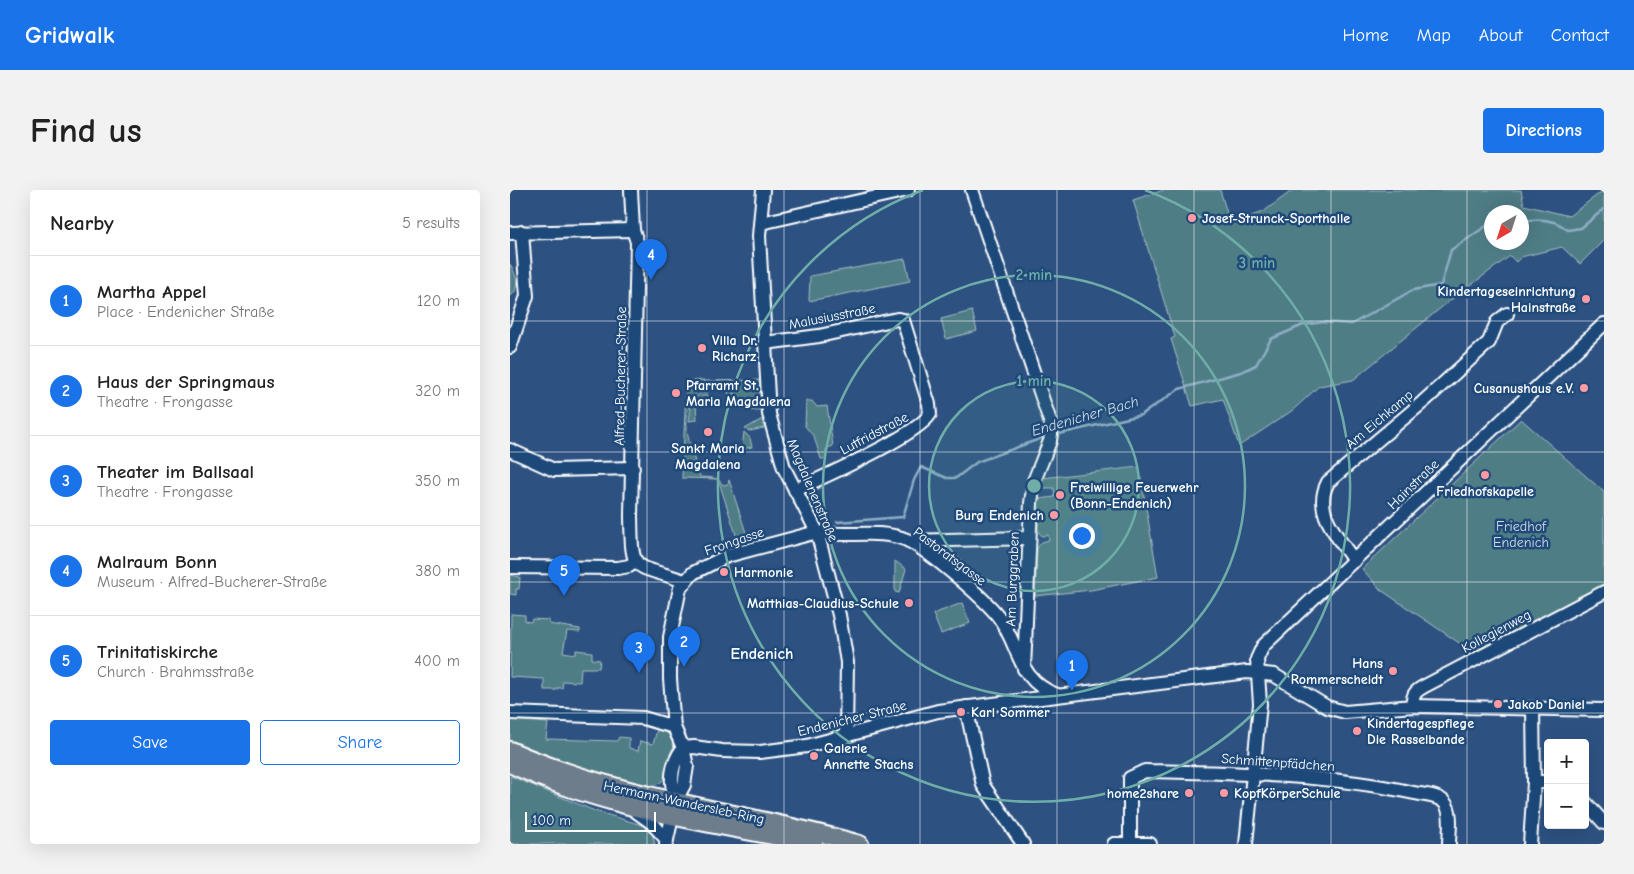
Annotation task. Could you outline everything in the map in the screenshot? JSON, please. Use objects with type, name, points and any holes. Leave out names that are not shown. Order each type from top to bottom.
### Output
[{"type":"main road","name":"Hermann-Wandersleb-Ring","points":[[510,750],[569,774],[651,795],[674,808],[814,844]]},
{"type":"main road","name":"Hermann-Wandersleb-Ring","points":[[510,764],[566,788],[630,807],[674,808],[776,822],[860,844]]},
{"type":"street","name":"Alfred-Bucherer-Straße","points":[[631,190],[633,230],[636,242],[631,515],[632,547],[635,562]]},
{"type":"street","name":"Magdalenenstraße","points":[[763,190],[762,223],[759,236],[769,414],[777,446],[795,490],[817,532],[844,641],[847,662],[846,737]]},
{"type":"street","points":[[762,223],[908,190]]},
{"type":"street","name":"Am Burggraben","points":[[972,190],[1051,435],[1034,481],[1028,538],[1024,669]]},
{"type":"street","points":[[510,347],[527,296],[516,232],[633,230]]},
{"type":"street","name":"Am Eichkamp","points":[[1354,561],[1323,511],[1321,500],[1328,482],[1423,402],[1489,342],[1497,322],[1507,314]]},
{"type":"street","name":"Malusiusstraße","points":[[765,343],[819,336],[897,319],[903,320]]},
{"type":"street","name":"Lutfridstraße","points":[[795,490],[860,459],[926,420],[930,414],[929,404],[903,320]]},
{"type":"street","name":"Hainstraße","points":[[1246,844],[1260,704],[1257,658],[1262,646],[1604,324]]},
{"type":"street","points":[[510,450],[554,470],[633,468]]},
{"type":"street","name":"Pastoratsgasse","points":[[817,532],[833,535],[885,534],[909,541],[961,580],[994,611],[1010,636],[1024,669]]},
{"type":"street","name":"Frongasse","points":[[684,581],[693,573],[727,556],[817,532]]},
{"type":"street","points":[[909,541],[1028,538]]},
{"type":"street","points":[[510,566],[618,568],[629,566],[635,562],[641,568],[684,581],[676,606],[670,637],[674,727],[683,748],[687,766],[684,785],[674,808],[666,842]]},
{"type":"street","name":"Kollegienweg","points":[[1413,706],[1413,698],[1416,691],[1604,592]]},
{"type":"street","points":[[1024,669],[1034,683],[1028,700]]},
{"type":"street","name":"Endenicher Straße","points":[[683,748],[694,746],[722,752],[760,752],[807,746],[938,711],[966,706],[1057,695],[1076,695],[1226,674],[1257,673],[1274,675],[1337,710],[1359,712],[1413,706],[1604,710]]},
{"type":"street","name":"Endenicher Straße","points":[[1034,683],[1057,695]]},
{"type":"street","points":[[966,706],[979,775],[983,785],[1022,844]]},
{"type":"street","points":[[1530,844],[1534,782],[1533,708]]},
{"type":"street","points":[[510,713],[643,718],[674,727]]},
{"type":"street","points":[[674,808],[671,778],[676,756],[683,748]]},
{"type":"street","name":"Schmittenpfädchen","points":[[1130,843],[1130,778],[1145,771],[1254,774],[1346,782],[1396,789],[1439,799],[1447,805],[1449,812],[1449,844]]},
{"type":"street","points":[[651,795],[671,778]]},
{"type":"street","points":[[1534,782],[1544,782]]},
{"type":"street","points":[[1589,806],[1604,823]]},
{"type":"street","points":[[630,807],[652,823],[666,842]]},
{"type":"street","points":[[1114,844],[1150,844]]},
{"type":"green space","points":[[1164,190],[1220,190],[1230,223],[1263,212],[1293,190],[1521,190],[1524,205],[1484,205],[1484,250],[1529,250],[1529,206],[1569,216],[1604,190],[1604,240],[1580,264],[1562,247],[1521,257],[1516,262],[1510,256],[1448,302],[1353,380],[1319,386],[1293,410],[1239,446],[1223,399],[1192,406],[1171,339],[1175,337],[1133,200]]},
{"type":"green space","points":[[905,259],[910,281],[809,301],[810,276]]},
{"type":"green space","points":[[510,264],[516,286],[510,297]]},
{"type":"green space","points":[[972,311],[977,331],[946,339],[941,319]]},
{"type":"green space","points":[[704,380],[704,388],[700,390],[687,387],[687,381]]},
{"type":"green space","points":[[760,380],[763,411],[740,407],[732,400],[726,388],[706,387],[705,381]]},
{"type":"green space","points":[[686,389],[696,393],[690,403],[687,424],[690,446],[700,477],[716,479],[682,478]]},
{"type":"green space","points":[[707,391],[708,396],[703,396],[696,402],[697,420],[689,421],[691,407],[695,398]]},
{"type":"green space","points":[[806,401],[812,401],[817,407],[827,406],[833,446],[826,449],[826,459],[821,459],[814,437],[805,426]]},
{"type":"green space","points":[[764,418],[764,428],[750,431],[745,429]]},
{"type":"green space","name":"Friedhof Endenich","points":[[1521,419],[1604,492],[1604,584],[1474,653],[1381,590],[1362,569]]},
{"type":"green space","points":[[744,432],[750,438],[752,447],[742,449]]},
{"type":"green space","points":[[1139,467],[1158,577],[1091,590],[1035,596],[1037,548],[1042,542],[1049,540],[1048,535],[1042,536],[1038,531],[1038,499],[1055,497],[1054,488],[1040,488],[1042,478]]},
{"type":"green space","points":[[718,480],[723,485],[728,484],[729,480],[749,542],[739,544]]},
{"type":"green space","points":[[818,483],[820,488],[812,492],[821,510],[828,511],[823,517],[814,509],[804,489]]},
{"type":"green space","points":[[895,561],[906,569],[899,593],[895,592]]},
{"type":"green space","points":[[510,575],[520,577],[519,589],[516,589],[516,595],[510,594]]},
{"type":"green space","points":[[962,603],[970,623],[941,634],[933,614]]},
{"type":"green space","points":[[511,614],[525,615],[525,621],[531,622],[532,619],[549,620],[549,624],[580,629],[580,632],[567,631],[563,652],[576,654],[576,650],[592,652],[592,659],[600,660],[599,668],[581,668],[580,682],[563,681],[562,688],[557,688],[557,690],[544,690],[544,679],[510,677]]},
{"type":"green space","points":[[510,720],[548,723],[546,739],[617,741],[619,737],[629,738],[629,748],[638,751],[640,741],[653,744],[657,730],[668,733],[674,746],[663,780],[658,784],[650,786],[638,786],[510,746]]},
{"type":"green space","points":[[510,776],[595,811],[645,826],[651,831],[655,844],[510,844]]},
{"type":"waterway","name":"Endenicher Bach","points":[[1529,220],[1546,220],[1563,226],[1568,230],[1581,228],[1604,209]]},
{"type":"waterway","name":"Endenicher Bach","points":[[1055,435],[1141,415],[1179,389],[1241,372],[1256,365],[1271,339],[1303,325],[1323,322],[1352,324],[1413,290],[1441,285],[1451,250],[1484,227]]},
{"type":"waterway","name":"Endenicher Bach","points":[[837,522],[903,517],[914,480],[921,467],[947,478],[956,478],[977,462],[1045,437]]},
{"type":"place","name":"Josef-Strunck-Sporthalle","points":[[1192,218]]},
{"type":"place","name":"Malraum Bonn","points":[[651,280]]},
{"type":"place","name":"Kindertageseinrichtung Hainstraße","points":[[1586,299]]},
{"type":"place","name":"Villa Dr. Richarz","points":[[702,348]]},
{"type":"place","name":"Cusanushaus e.V.","points":[[1584,388]]},
{"type":"place","name":"Pfarramt St. Maria Magdalena","points":[[676,393]]},
{"type":"place","name":"Sankt Maria Magdalena","points":[[708,432]]},
{"type":"place","name":"Friedhofskapelle","points":[[1485,475]]},
{"type":"place","name":"Freiwillige Feuerwehr (Bonn-Endenich)","points":[[1060,495]]},
{"type":"place","name":"Burg Endenich","points":[[1054,515]]},
{"type":"place","name":"Harmonie","points":[[724,572]]},
{"type":"place","name":"Trinitatiskirche","points":[[564,596]]},
{"type":"place","name":"Matthias-Claudius-Schule","points":[[909,603]]},
{"type":"place","name":"Haus der Springmaus","points":[[684,667]]},
{"type":"place","name":"Hans Rommerscheidt","points":[[1393,671]]},
{"type":"place","name":"Theater im Ballsaal","points":[[639,673]]},
{"type":"place","name":"Martha Appel","points":[[1072,691]]},
{"type":"place","name":"Jakob Daniel","points":[[1498,704]]},
{"type":"place","name":"Karl Sommer","points":[[961,712]]},
{"type":"place","name":"Kindertagespflege Die Rasselbande","points":[[1357,731]]},
{"type":"place","name":"Galerie Annette Stachs","points":[[814,756]]},
{"type":"place","name":"home2share","points":[[1189,793]]},
{"type":"place","name":"KopfKörperSchule","points":[[1224,793]]},
{"type":"district","name":"Endenich","points":[[762,653]]}]
